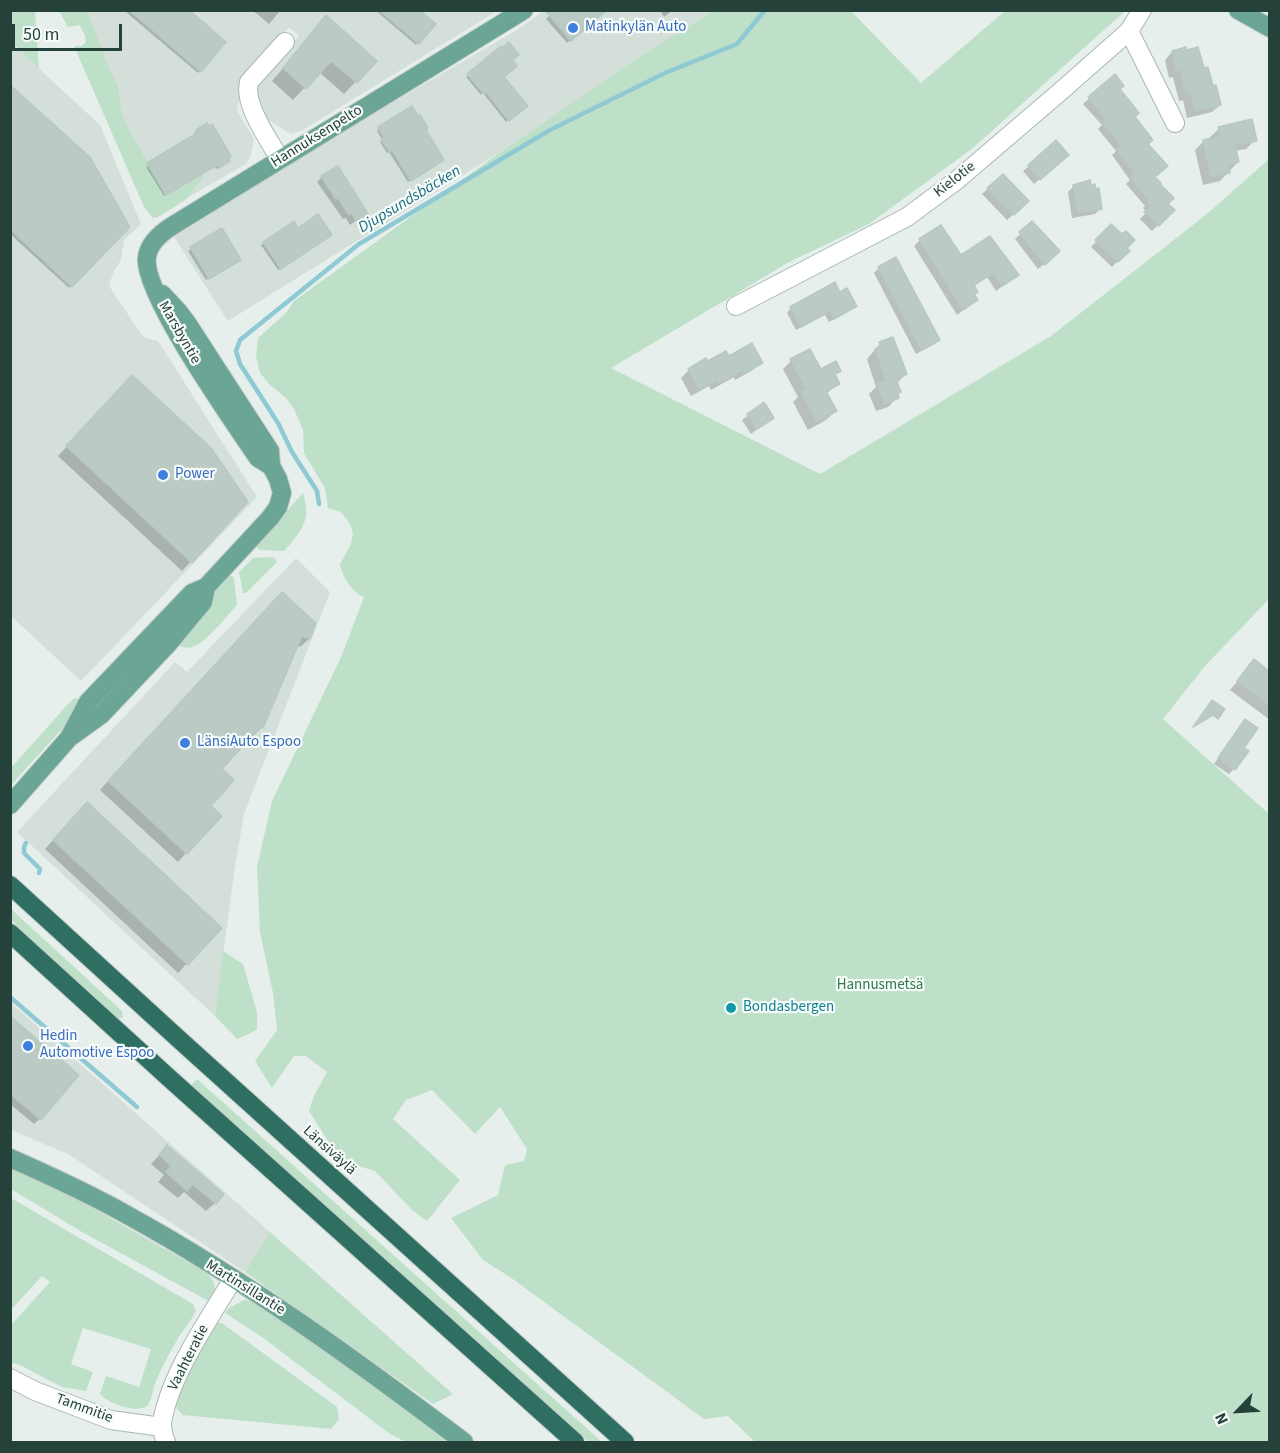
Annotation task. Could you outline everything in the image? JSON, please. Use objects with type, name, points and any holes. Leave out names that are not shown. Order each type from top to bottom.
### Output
[{"type":"highway","name":"Länsiväylä","points":[[10,885],[625,1443]]},
{"type":"highway","points":[[10,933],[575,1443]]},
{"type":"main road","name":"Hannuksenpelto","points":[[154,286],[146,260],[148,250],[162,233],[524,10]]},
{"type":"main road","points":[[1238,10],[1269,28]]},
{"type":"main road","name":"Marsbyntie","points":[[10,805],[69,738],[101,715],[168,644],[203,602],[206,587],[270,518],[278,507],[282,493],[271,466],[270,451],[178,310],[154,286]]},
{"type":"main road","name":"Martinsillantie","points":[[10,1158],[67,1183],[130,1216],[233,1279],[401,1394],[464,1443]]},
{"type":"street","name":"Kielotie","points":[[736,306],[907,217],[957,180],[1130,31],[1142,10]]},
{"type":"street","points":[[1130,31],[1175,123]]},
{"type":"street","points":[[280,160],[250,105],[247,90],[249,82],[285,42]]},
{"type":"street","name":"Vaahteratie","points":[[164,1435],[168,1399],[184,1364],[233,1279]]},
{"type":"street","name":"Tammitie","points":[[10,1378],[35,1391],[111,1420],[164,1435]]},
{"type":"shaded area","points":[[84,10],[497,11],[303,130],[291,134],[268,120],[257,94],[260,81],[299,36],[289,27],[242,85],[237,111],[254,139],[251,155],[246,164],[161,213],[123,134]]},
{"type":"shaded area","points":[[543,11],[715,11],[644,54],[502,151],[228,321],[174,237],[339,134],[520,28]]},
{"type":"shaded area","points":[[10,42],[100,125],[141,224],[124,240],[121,260],[113,273],[109,286],[143,337],[158,341],[257,497],[81,681],[11,616]]},
{"type":"shaded area","name":"LänsiAuto Espoo","points":[[296,558],[330,592],[244,814],[215,1016],[17,832],[175,662],[187,672]]},
{"type":"shaded area","points":[[10,1002],[270,1232],[245,1272],[68,1154],[11,1130]]},
{"type":"green space","name":"Hannusmetsä","points":[[715,10],[851,11],[921,83],[1005,11],[1125,11],[973,148],[869,224],[791,261],[611,368],[820,474],[1051,336],[1207,214],[1269,159],[1269,599],[1205,666],[1163,719],[1269,814],[1269,1442],[755,1442],[728,1416],[704,1419],[510,1277],[483,1260],[451,1218],[498,1195],[505,1165],[524,1161],[527,1149],[500,1107],[475,1134],[432,1090],[406,1100],[393,1119],[460,1180],[427,1221],[412,1210],[375,1171],[352,1164],[337,1155],[309,1111],[313,1098],[327,1072],[306,1056],[294,1056],[272,1088],[255,1061],[277,1030],[273,993],[260,932],[257,867],[272,801],[342,655],[364,597],[348,584],[340,564],[351,544],[353,533],[350,524],[341,512],[328,508],[325,488],[304,453],[303,430],[294,409],[260,373],[256,357],[258,338],[286,313],[294,301],[502,151],[644,54]]},
{"type":"green space","points":[[10,11],[35,11],[39,69],[11,42]]},
{"type":"green space","points":[[59,11],[87,11],[118,86],[121,111],[130,132],[166,195],[202,173],[203,177],[187,199],[158,217],[153,218],[144,207],[74,46],[82,46],[86,42],[85,35],[79,25],[68,27]]},
{"type":"green space","points":[[303,493],[306,511],[303,525],[284,551],[260,550],[255,546]]},
{"type":"green space","points":[[253,558],[275,558],[277,562],[246,593],[243,593],[239,572]]},
{"type":"green space","points":[[229,574],[234,578],[237,605],[208,637],[191,647],[183,647],[176,642],[201,614],[219,585]]},
{"type":"green space","points":[[75,698],[80,700],[63,728],[11,785],[11,768]]},
{"type":"green space","points":[[10,908],[122,1011],[123,1017],[118,1019],[11,920]]},
{"type":"green space","points":[[223,951],[243,964],[257,1012],[257,1030],[237,1039],[215,1016]]},
{"type":"green space","points":[[197,1079],[602,1442],[589,1442],[191,1085]]},
{"type":"green space","points":[[11,1169],[72,1196],[207,1273],[215,1287],[212,1303],[82,1232],[11,1189]]},
{"type":"green space","points":[[11,1198],[193,1304],[196,1311],[166,1361],[147,1406],[136,1409],[122,1406],[109,1401],[100,1394],[106,1376],[139,1387],[151,1349],[83,1328],[71,1364],[93,1372],[86,1391],[62,1387],[18,1364],[11,1363],[11,1325],[50,1282],[42,1276],[11,1310]]},
{"type":"green space","points":[[270,1232],[453,1394],[433,1404],[245,1272]]},
{"type":"green space","points":[[244,1300],[262,1307],[382,1391],[447,1442],[406,1442],[390,1434],[262,1337],[225,1313],[229,1308]]},
{"type":"green space","points":[[217,1323],[222,1323],[337,1407],[339,1419],[331,1429],[183,1415],[177,1409],[175,1401],[208,1335]]},
{"type":"building","points":[[129,10],[189,10],[226,42],[201,72]]},
{"type":"building","points":[[379,10],[419,10],[436,24],[419,44]]},
{"type":"building","name":"Matinkylän Auto","points":[[545,10],[607,10],[571,41]]},
{"type":"building","points":[[326,15],[377,61],[357,83],[331,61],[306,89],[283,68]]},
{"type":"building","points":[[509,42],[519,55],[513,60],[517,66],[504,77],[528,106],[509,121],[486,92],[484,94],[467,74]]},
{"type":"building","points":[[1186,47],[1187,50],[1198,47],[1204,68],[1208,67],[1213,86],[1216,85],[1221,105],[1195,111],[1191,93],[1186,94],[1181,70],[1176,71],[1172,51]]},
{"type":"building","points":[[1115,74],[1124,86],[1120,89],[1139,113],[1135,117],[1153,140],[1148,144],[1168,166],[1155,177],[1174,198],[1168,204],[1175,210],[1159,226],[1144,212],[1151,205],[1147,201],[1149,199],[1130,178],[1135,173],[1116,149],[1121,145],[1102,123],[1106,119],[1088,97]]},
{"type":"building","points":[[10,85],[90,157],[130,227],[72,287],[10,229]]},
{"type":"building","points":[[412,106],[428,128],[426,130],[444,160],[411,181],[392,150],[390,152],[381,139],[384,137],[378,127]]},
{"type":"building","points":[[1252,119],[1257,141],[1235,145],[1239,162],[1229,165],[1230,173],[1211,177],[1203,140],[1220,136],[1218,127]]},
{"type":"building","points":[[207,123],[209,126],[212,124],[231,156],[230,161],[219,168],[217,165],[166,195],[147,163],[197,133],[196,130]]},
{"type":"building","points":[[1056,140],[1069,155],[1040,180],[1028,165]]},
{"type":"building","points":[[338,166],[368,214],[356,221],[352,213],[349,215],[338,198],[336,199],[321,176]]},
{"type":"building","points":[[1003,174],[1029,201],[1014,215],[987,188]]},
{"type":"building","points":[[1090,180],[1091,185],[1095,184],[1095,189],[1099,188],[1102,209],[1078,213],[1073,185]]},
{"type":"building","points":[[318,214],[332,235],[281,269],[263,242],[294,221],[298,228]]},
{"type":"building","points":[[1032,221],[1060,251],[1045,265],[1019,232]]},
{"type":"building","points":[[1111,224],[1122,234],[1126,231],[1135,240],[1127,248],[1130,251],[1118,262],[1095,240]]},
{"type":"building","points":[[941,225],[961,255],[990,236],[1019,275],[1002,286],[993,273],[974,285],[978,292],[974,294],[978,300],[963,310],[919,239]]},
{"type":"building","points":[[222,228],[241,260],[209,279],[190,247]]},
{"type":"building","points":[[896,257],[940,340],[921,350],[878,267]]},
{"type":"building","points":[[835,282],[840,292],[847,288],[857,306],[834,319],[830,311],[801,327],[790,307]]},
{"type":"building","points":[[893,337],[907,374],[896,379],[901,392],[898,394],[899,398],[885,404],[877,384],[886,381],[875,349],[881,346],[879,342]]},
{"type":"building","points":[[752,343],[763,363],[744,373],[742,370],[719,383],[717,380],[699,389],[688,369],[706,358],[708,361],[726,351],[729,356]]},
{"type":"building","points":[[810,349],[821,369],[836,361],[841,371],[835,374],[840,384],[826,391],[837,411],[817,422],[801,392],[806,389],[790,359]]},
{"type":"building","name":"Power","points":[[132,375],[211,448],[248,502],[192,563],[66,446]]},
{"type":"building","points":[[764,402],[774,418],[757,429],[747,414]]},
{"type":"building","points":[[282,592],[316,623],[310,639],[302,636],[263,728],[261,726],[222,769],[234,780],[211,806],[222,816],[187,854],[108,781]]},
{"type":"building","points":[[1254,659],[1269,671],[1269,705],[1237,681]]},
{"type":"building","points":[[1212,700],[1225,709],[1218,719],[1213,715],[1193,727]]},
{"type":"building","points":[[1245,719],[1258,728],[1244,748],[1249,751],[1235,770],[1218,758]]},
{"type":"building","points":[[87,802],[222,928],[188,965],[53,840]]},
{"type":"building","name":"Hedin Automotive Espoo","points":[[10,1016],[79,1075],[41,1120],[10,1094]]},
{"type":"building","points":[[167,1145],[224,1194],[216,1204],[193,1184],[187,1191],[166,1172],[171,1166],[159,1155]]},
{"type":"waterway","name":"Djupsundsbäcken","points":[[319,504],[317,491],[292,452],[278,423],[240,364],[236,351],[240,340],[359,244],[550,130],[665,73],[737,44],[765,10]]},
{"type":"waterway","points":[[26,843],[24,853],[40,869],[39,873]]},
{"type":"waterway","points":[[10,997],[137,1107]]},
{"type":"place","name":"Matinkylän Auto","points":[[573,28]]},
{"type":"place","name":"Power","points":[[163,475]]},
{"type":"place","name":"LänsiAuto Espoo","points":[[185,743]]},
{"type":"place","name":"Bondasbergen","points":[[731,1008]]},
{"type":"place","name":"Hedin Automotive Espoo","points":[[28,1046]]}]
